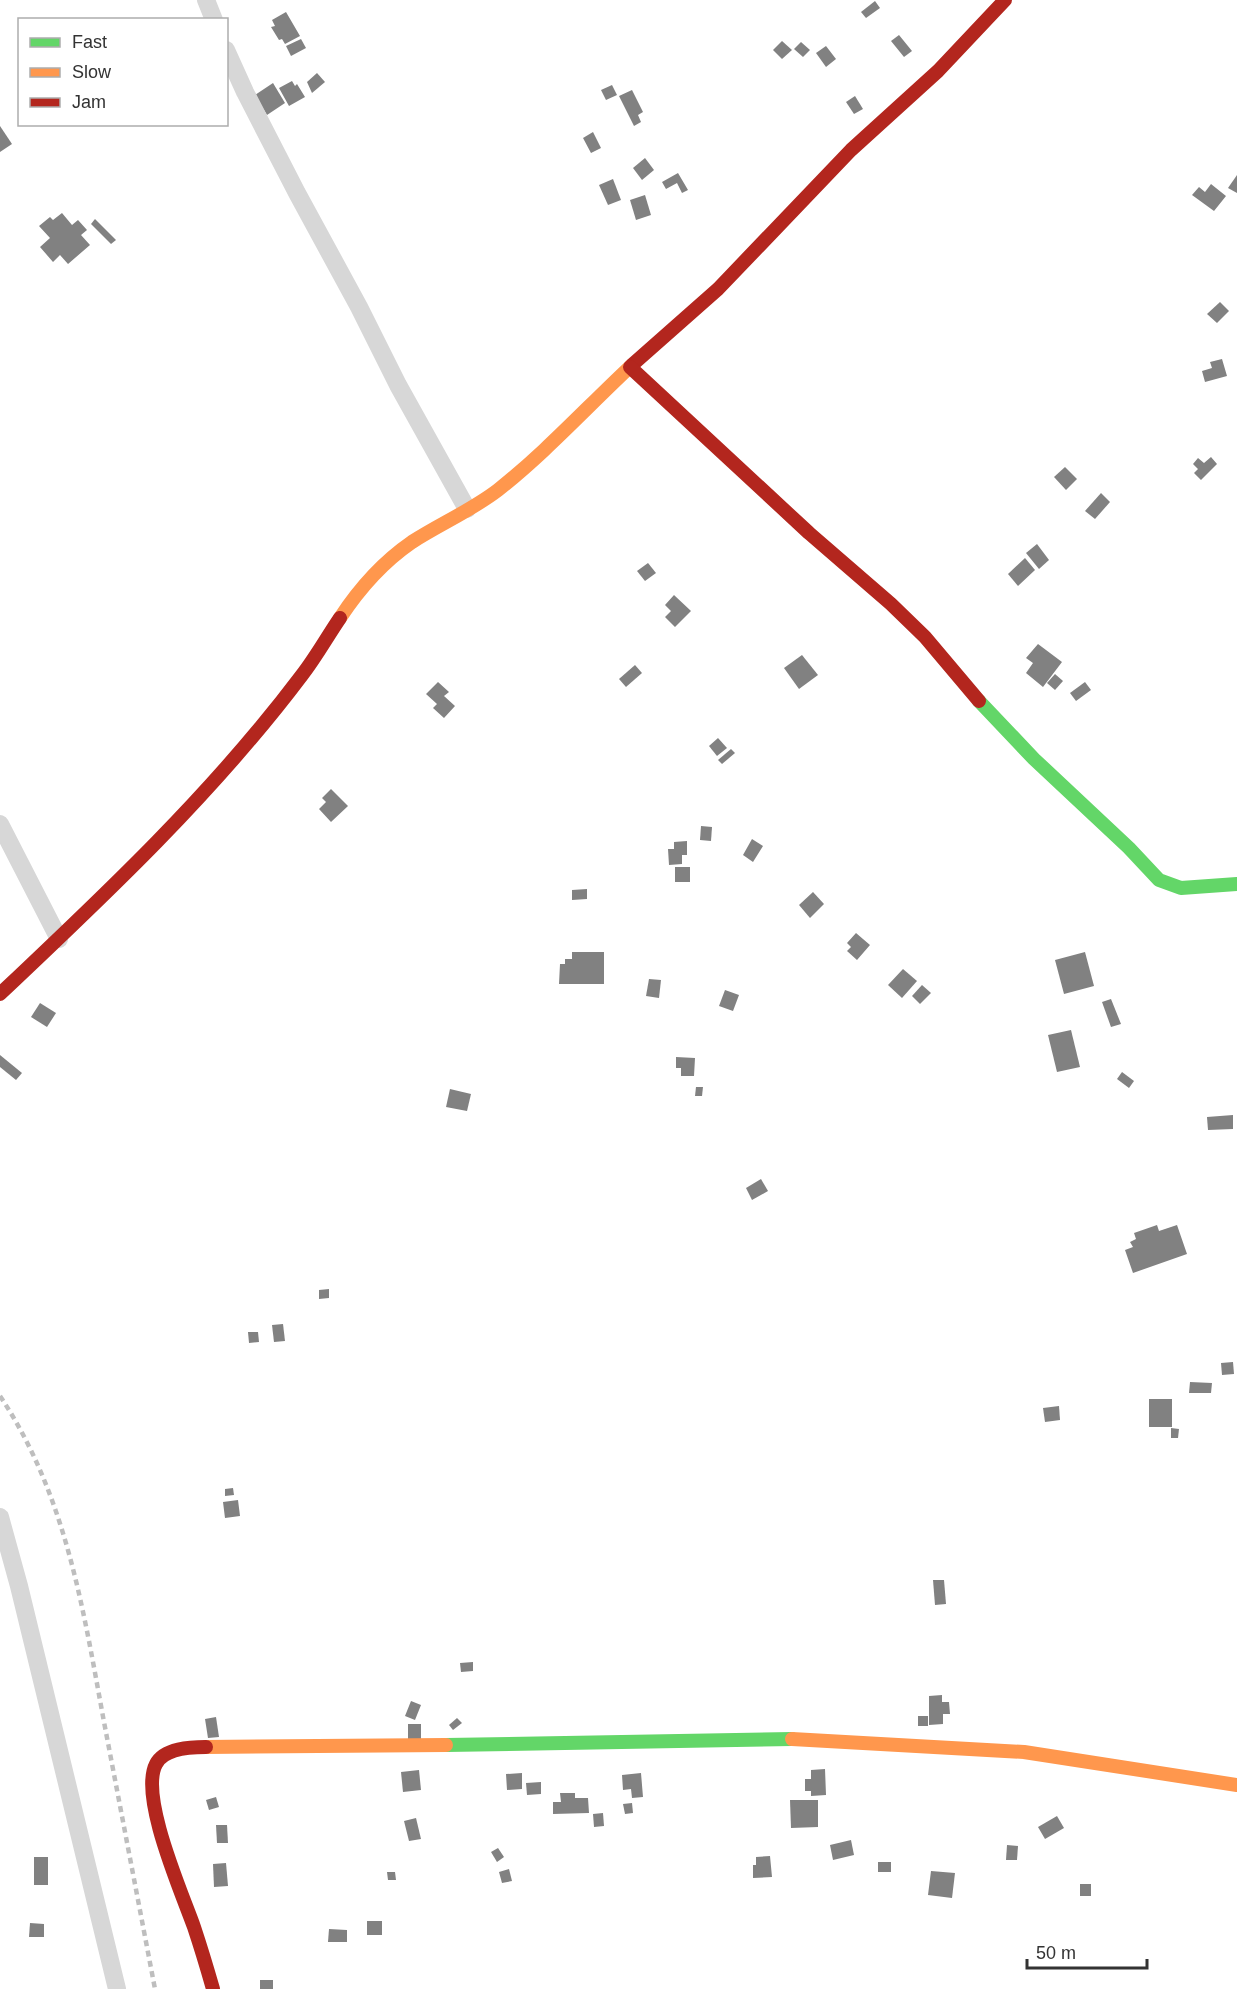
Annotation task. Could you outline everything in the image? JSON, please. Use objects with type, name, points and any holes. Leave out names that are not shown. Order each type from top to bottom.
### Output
[{"type":"street","points":[[206,0],[213,18]]},
{"type":"street","points":[[0,994],[118,883],[247,744],[303,674],[350,603],[385,563],[411,543],[495,492],[537,458],[630,367],[718,289],[851,150],[938,71],[1005,0]]},
{"type":"street","points":[[228,54],[297,193],[398,385],[467,509]]},
{"type":"street","points":[[630,367],[809,533],[891,604],[925,637],[966,687],[1034,759],[1160,880],[1166,885],[1181,888],[1237,884]]},
{"type":"street","points":[[0,824],[59,939]]},
{"type":"street","points":[[0,1517],[20,1586],[117,1989]]},
{"type":"street","points":[[213,1989],[168,1856],[155,1807],[152,1773],[163,1755],[176,1749],[792,1739],[1024,1752],[1237,1785]]},
{"type":"building","points":[[875,1],[880,8],[866,18],[861,12]]},
{"type":"building","points":[[286,12],[300,36],[285,44],[282,39],[279,40],[271,27],[275,26],[272,20]]},
{"type":"building","points":[[899,35],[912,51],[904,57],[891,41]]},
{"type":"building","points":[[301,39],[306,48],[291,56],[286,46]]},
{"type":"building","points":[[782,41],[792,50],[782,59],[773,50]]},
{"type":"building","points":[[801,42],[810,50],[803,57],[794,49]]},
{"type":"building","points":[[826,46],[836,59],[826,67],[816,53]]},
{"type":"building","points":[[317,73],[325,82],[312,93],[307,82]]},
{"type":"building","points":[[292,81],[295,86],[297,84],[305,97],[289,106],[279,88]]},
{"type":"building","points":[[273,83],[285,103],[267,115],[255,95]]},
{"type":"building","points":[[612,85],[617,95],[606,100],[601,90]]},
{"type":"building","points":[[632,90],[643,112],[638,115],[641,122],[634,126],[619,96]]},
{"type":"building","points":[[855,96],[863,109],[854,114],[846,102]]},
{"type":"building","points":[[0,126],[12,144],[0,152]]},
{"type":"building","points":[[593,132],[601,148],[591,153],[583,138]]},
{"type":"building","points":[[645,158],[654,170],[642,180],[633,168]]},
{"type":"building","points":[[678,173],[688,190],[682,193],[677,183],[666,189],[662,182]]},
{"type":"building","points":[[1237,175],[1237,193],[1228,188]]},
{"type":"building","points":[[613,179],[621,200],[608,205],[599,185]]},
{"type":"building","points":[[1211,184],[1226,196],[1214,211],[1192,195],[1199,187],[1205,192]]},
{"type":"building","points":[[645,195],[651,215],[636,220],[630,200]]},
{"type":"building","points":[[62,213],[72,225],[78,220],[87,230],[81,235],[90,245],[68,264],[60,255],[53,262],[40,247],[50,238],[39,226],[50,217],[53,220]]},
{"type":"building","points":[[95,219],[116,240],[111,244],[91,224]]},
{"type":"building","points":[[1220,302],[1229,311],[1217,323],[1207,314]]},
{"type":"building","points":[[1222,359],[1227,376],[1205,382],[1202,371],[1212,368],[1210,362]]},
{"type":"building","points":[[1211,457],[1217,464],[1201,480],[1194,473],[1198,469],[1193,464],[1198,458],[1204,463]]},
{"type":"building","points":[[1065,467],[1077,479],[1066,490],[1054,477]]},
{"type":"building","points":[[1101,493],[1110,502],[1095,519],[1085,511]]},
{"type":"building","points":[[1037,544],[1049,560],[1039,569],[1026,553]]},
{"type":"building","points":[[1025,558],[1035,570],[1018,586],[1008,574]]},
{"type":"building","points":[[648,563],[656,573],[645,581],[637,571]]},
{"type":"building","points":[[674,595],[691,611],[675,627],[665,617],[671,611],[665,605]]},
{"type":"building","points":[[1038,644],[1062,662],[1043,687],[1026,673],[1033,663],[1026,658]]},
{"type":"building","points":[[802,655],[818,675],[799,689],[784,668]]},
{"type":"building","points":[[635,665],[642,673],[626,687],[619,679]]},
{"type":"building","points":[[1055,674],[1063,681],[1055,690],[1047,683]]},
{"type":"building","points":[[438,682],[449,692],[444,696],[455,706],[444,718],[433,708],[437,704],[426,694]]},
{"type":"building","points":[[1085,682],[1091,690],[1076,701],[1070,693]]},
{"type":"building","points":[[718,738],[727,748],[717,756],[709,746]]},
{"type":"building","points":[[731,749],[735,753],[722,764],[718,760]]},
{"type":"building","points":[[331,789],[348,806],[331,822],[319,809],[326,802],[322,798]]},
{"type":"building","points":[[701,826],[712,827],[711,841],[700,840]]},
{"type":"building","points":[[752,839],[763,846],[753,862],[743,855]]},
{"type":"building","points":[[687,841],[687,855],[682,855],[682,864],[669,865],[668,849],[674,849],[674,842]]},
{"type":"building","points":[[675,867],[690,867],[690,882],[675,882]]},
{"type":"building","points":[[587,889],[587,899],[572,900],[572,890]]},
{"type":"building","points":[[813,892],[824,904],[810,918],[799,905]]},
{"type":"building","points":[[856,933],[870,945],[857,960],[847,951],[851,947],[847,943]]},
{"type":"building","points":[[572,952],[604,952],[604,984],[559,984],[560,964],[565,964],[565,959],[572,959]]},
{"type":"building","points":[[1085,952],[1094,986],[1064,994],[1055,960]]},
{"type":"building","points":[[903,969],[917,981],[902,998],[888,985]]},
{"type":"building","points":[[649,979],[661,980],[659,998],[646,996]]},
{"type":"building","points":[[922,985],[931,993],[920,1004],[912,996]]},
{"type":"building","points":[[725,990],[739,995],[733,1011],[719,1006]]},
{"type":"building","points":[[1111,999],[1121,1024],[1111,1027],[1102,1002]]},
{"type":"building","points":[[40,1003],[56,1013],[47,1027],[31,1017]]},
{"type":"building","points":[[1071,1030],[1080,1067],[1057,1072],[1048,1035]]},
{"type":"building","points":[[0,1055],[22,1073],[16,1080],[0,1067]]},
{"type":"building","points":[[676,1057],[695,1058],[694,1076],[681,1076],[681,1068],[676,1068]]},
{"type":"building","points":[[1122,1072],[1134,1081],[1129,1088],[1117,1079]]},
{"type":"building","points":[[696,1087],[703,1087],[702,1096],[695,1096]]},
{"type":"building","points":[[450,1089],[471,1094],[467,1111],[446,1107]]},
{"type":"building","points":[[1233,1115],[1233,1129],[1208,1130],[1207,1117]]},
{"type":"building","points":[[761,1179],[768,1191],[752,1200],[746,1188]]},
{"type":"building","points":[[1157,1225],[1159,1231],[1177,1225],[1187,1254],[1133,1273],[1125,1250],[1133,1247],[1130,1242],[1136,1239],[1134,1233]]},
{"type":"building","points":[[329,1289],[329,1298],[319,1299],[319,1290]]},
{"type":"building","points":[[283,1324],[285,1341],[274,1342],[272,1325]]},
{"type":"building","points":[[248,1332],[258,1332],[259,1342],[249,1343]]},
{"type":"building","points":[[1233,1362],[1234,1374],[1222,1375],[1221,1363]]},
{"type":"building","points":[[1190,1382],[1212,1383],[1211,1393],[1189,1393]]},
{"type":"building","points":[[1149,1399],[1172,1399],[1172,1427],[1149,1427]]},
{"type":"building","points":[[1059,1406],[1060,1420],[1045,1422],[1043,1408]]},
{"type":"building","points":[[1171,1428],[1179,1429],[1178,1438],[1171,1438]]},
{"type":"building","points":[[233,1488],[234,1495],[225,1496],[225,1489]]},
{"type":"building","points":[[238,1500],[240,1516],[225,1518],[223,1502]]},
{"type":"building","points":[[933,1580],[944,1580],[946,1604],[935,1605]]},
{"type":"building","points":[[473,1662],[473,1671],[461,1672],[460,1663]]},
{"type":"building","points":[[942,1695],[942,1702],[949,1702],[950,1714],[943,1714],[943,1724],[929,1725],[929,1696]]},
{"type":"building","points":[[411,1701],[421,1705],[415,1720],[405,1716]]},
{"type":"building","points":[[918,1716],[928,1716],[928,1726],[918,1726]]},
{"type":"building","points":[[216,1717],[219,1737],[208,1738],[205,1719]]},
{"type":"building","points":[[457,1718],[462,1723],[453,1730],[449,1725]]},
{"type":"building","points":[[408,1724],[421,1724],[421,1739],[408,1739]]},
{"type":"building","points":[[825,1769],[826,1795],[811,1796],[811,1791],[805,1791],[805,1779],[811,1779],[811,1770]]},
{"type":"building","points":[[419,1770],[421,1790],[403,1792],[401,1772]]},
{"type":"building","points":[[522,1773],[522,1789],[507,1790],[506,1774]]},
{"type":"building","points":[[641,1773],[643,1797],[632,1798],[631,1789],[623,1790],[622,1775]]},
{"type":"building","points":[[541,1782],[541,1794],[527,1795],[526,1783]]},
{"type":"building","points":[[560,1793],[575,1793],[575,1798],[588,1798],[589,1813],[553,1814],[553,1802],[561,1802]]},
{"type":"building","points":[[216,1797],[219,1807],[209,1810],[206,1800]]},
{"type":"building","points":[[790,1800],[818,1800],[818,1827],[791,1828]]},
{"type":"building","points":[[632,1803],[633,1813],[625,1814],[623,1804]]},
{"type":"building","points":[[603,1813],[604,1826],[594,1827],[593,1814]]},
{"type":"building","points":[[1057,1816],[1064,1828],[1045,1839],[1038,1827]]},
{"type":"building","points":[[416,1818],[421,1839],[409,1841],[404,1821]]},
{"type":"building","points":[[216,1825],[227,1825],[228,1843],[217,1843]]},
{"type":"building","points":[[851,1840],[854,1855],[833,1860],[830,1845]]},
{"type":"building","points":[[1007,1845],[1018,1846],[1017,1860],[1006,1860]]},
{"type":"building","points":[[498,1848],[504,1857],[497,1862],[491,1852]]},
{"type":"building","points":[[770,1856],[772,1877],[753,1878],[753,1865],[756,1865],[756,1857]]},
{"type":"building","points":[[34,1857],[48,1857],[48,1885],[34,1885]]},
{"type":"building","points":[[878,1862],[891,1862],[891,1872],[878,1872]]},
{"type":"building","points":[[226,1863],[228,1886],[214,1887],[213,1864]]},
{"type":"building","points":[[509,1869],[512,1881],[502,1883],[499,1872]]},
{"type":"building","points":[[931,1871],[955,1873],[952,1898],[928,1895]]},
{"type":"building","points":[[387,1872],[395,1872],[396,1880],[388,1880]]},
{"type":"building","points":[[1080,1884],[1091,1884],[1091,1896],[1080,1896]]},
{"type":"building","points":[[367,1921],[382,1921],[382,1935],[367,1935]]},
{"type":"building","points":[[30,1923],[44,1924],[44,1937],[29,1937]]},
{"type":"building","points":[[329,1929],[347,1930],[347,1942],[328,1942]]},
{"type":"building","points":[[260,1980],[273,1980],[273,1989],[260,1989]]},
{"type":"railway","points":[[0,1396],[23,1434],[41,1473],[69,1553],[88,1637],[155,1989]]},
{"type":"traffic: fast","points":[[979,701],[1034,759],[1129,848],[1159,880],[1181,888],[1237,884]]},
{"type":"traffic: fast","points":[[446,1745],[792,1739]]},
{"type":"traffic: slow","points":[[340,618],[363,586],[391,558],[412,542],[498,490],[550,445],[632,365]]},
{"type":"traffic: slow","points":[[792,1739],[1024,1752],[1237,1785]]},
{"type":"traffic: slow","points":[[206,1747],[446,1745]]},
{"type":"traffic: jam","points":[[632,365],[718,289],[851,150],[938,71],[1005,0]]},
{"type":"traffic: jam","points":[[630,367],[809,533],[891,604],[925,637],[979,701]]},
{"type":"traffic: jam","points":[[0,994],[119,880],[196,801],[268,718],[307,668],[340,618]]},
{"type":"traffic: jam","points":[[206,1747],[193,1747],[165,1755],[156,1764],[152,1779],[157,1821],[213,1989]]}]
